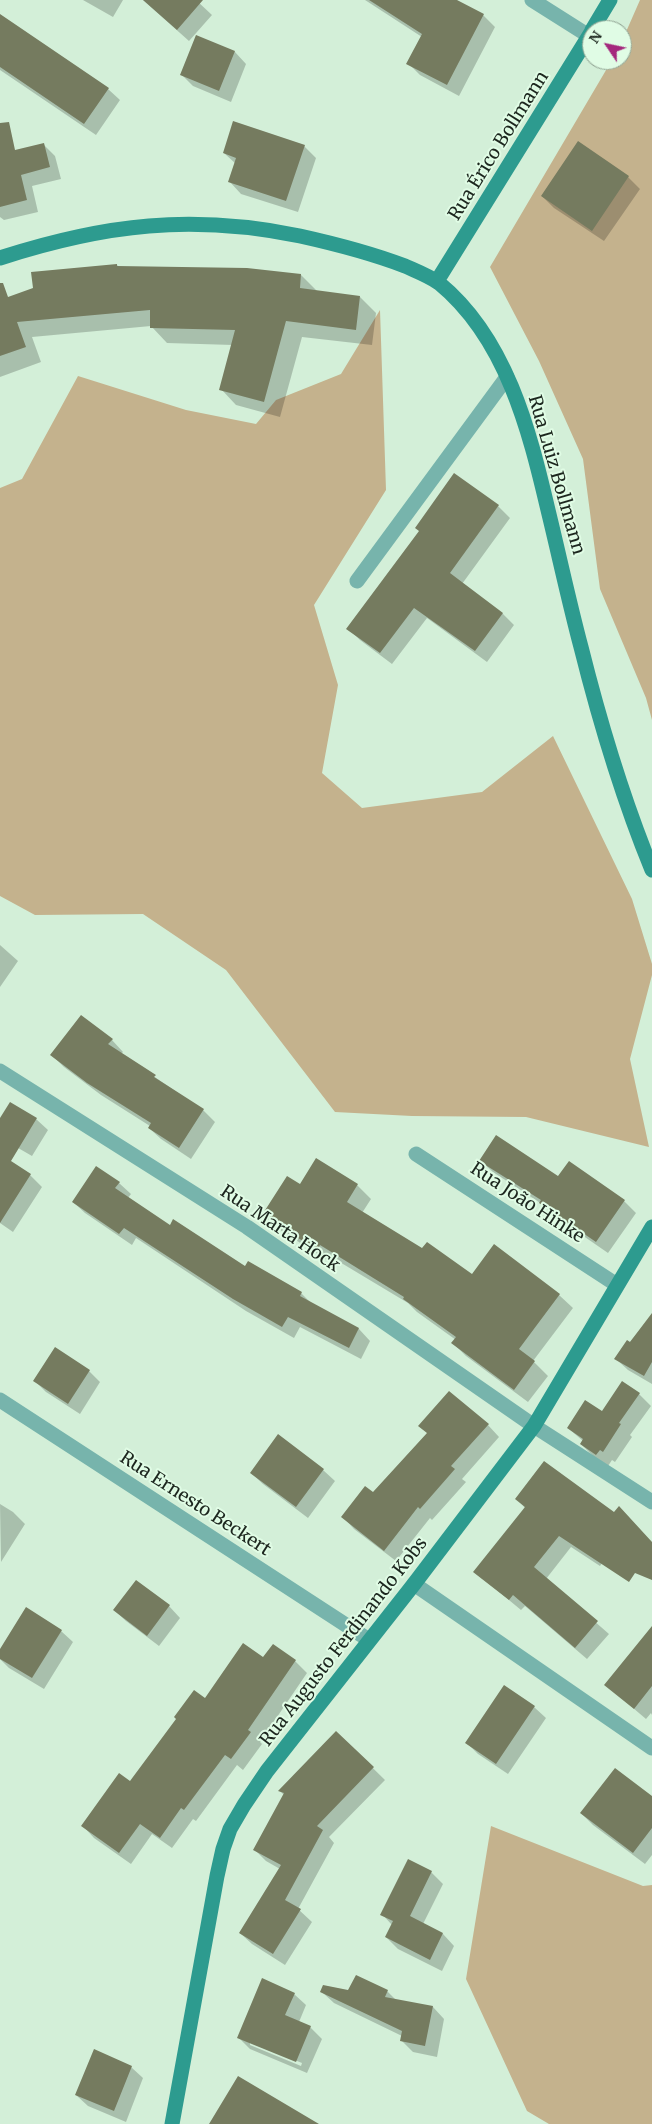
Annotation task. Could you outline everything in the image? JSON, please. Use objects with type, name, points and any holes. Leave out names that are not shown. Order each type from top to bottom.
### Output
[{"type":"street","points":[[532,0],[582,27]]},
{"type":"street","name":"Rua Érico Bollmann","points":[[598,20],[610,0]]},
{"type":"street","name":"Rua Érico Bollmann","points":[[437,281],[582,47]]},
{"type":"street","name":"Rua Luiz Bollmann","points":[[0,258],[51,242],[106,230],[152,224],[209,224],[282,233],[332,243],[371,253],[437,281],[474,319],[507,377],[526,425],[537,462],[581,649],[637,834],[652,870]]},
{"type":"street","points":[[357,581],[507,377]]},
{"type":"street","name":"Rua Marta Hock","points":[[0,1071],[247,1227],[534,1426],[652,1502]]},
{"type":"street","name":"Rua João Hinke","points":[[416,1154],[618,1285]]},
{"type":"street","name":"Rua Augusto Ferdinando Kobs","points":[[172,2124],[217,1876],[230,1828],[267,1771],[414,1584],[534,1426],[652,1227]]},
{"type":"street","name":"Rua Ernesto Beckert","points":[[0,1400],[369,1640]]},
{"type":"street","points":[[414,1584],[652,1748]]},
{"type":"shaded area","points":[[640,0],[652,0],[652,720],[646,698],[600,589],[583,459],[539,361],[490,267],[606,70],[632,70],[631,20]]},
{"type":"shaded area","points":[[380,310],[386,490],[314,605],[338,685],[322,773],[362,808],[482,792],[553,736],[632,899],[652,964],[652,975],[630,1059],[649,1147],[526,1117],[412,1116],[335,1112],[226,970],[143,914],[35,915],[0,896],[0,488],[22,479],[78,376],[186,410],[256,424],[276,400],[341,374]]},
{"type":"shaded area","points":[[491,1826],[643,1886],[652,1885],[652,2124],[549,2124],[527,2111],[466,1979]]},
{"type":"building","points":[[143,0],[203,0],[177,30]]},
{"type":"building","points":[[369,0],[457,0],[484,14],[447,85],[406,64],[422,34]]},
{"type":"building","points":[[0,14],[109,88],[84,124],[0,67]]},
{"type":"building","points":[[196,35],[235,51],[219,91],[180,75]]},
{"type":"building","points":[[233,121],[305,145],[286,201],[228,182],[236,158],[223,153]]},
{"type":"building","points":[[9,122],[15,150],[44,143],[50,167],[21,175],[27,200],[0,207],[0,123]]},
{"type":"building","points":[[578,141],[629,176],[592,231],[541,196]]},
{"type":"building","points":[[117,264],[117,266],[247,268],[301,274],[300,288],[360,296],[356,330],[286,321],[264,402],[219,390],[235,330],[150,328],[150,310],[17,322],[26,347],[0,356],[0,283],[3,283],[8,297],[33,288],[31,272]]},
{"type":"building","points":[[454,473],[499,505],[450,573],[503,613],[475,651],[414,608],[380,653],[346,629],[419,531],[415,528]]},
{"type":"building","points":[[81,1015],[113,1039],[108,1044],[156,1075],[154,1077],[204,1109],[179,1148],[148,1128],[151,1123],[87,1083],[50,1055]]},
{"type":"building","points":[[10,1102],[37,1118],[11,1161],[31,1174],[0,1223],[0,1118]]},
{"type":"building","points":[[496,1135],[558,1176],[569,1161],[625,1200],[596,1242],[539,1203],[541,1200],[479,1161]]},
{"type":"building","points":[[316,1158],[358,1184],[347,1202],[422,1248],[427,1242],[472,1274],[494,1244],[560,1294],[519,1349],[535,1361],[514,1390],[451,1343],[456,1337],[403,1299],[404,1297],[320,1245],[317,1250],[262,1215],[287,1176],[300,1184]]},
{"type":"building","points":[[96,1166],[120,1182],[115,1188],[170,1225],[173,1219],[245,1266],[248,1261],[302,1292],[300,1296],[359,1328],[349,1348],[288,1317],[282,1327],[233,1299],[124,1228],[119,1234],[72,1202]]},
{"type":"building","points":[[652,1313],[652,1362],[644,1376],[614,1359],[627,1340],[630,1342]]},
{"type":"building","points":[[55,1347],[90,1370],[68,1404],[33,1381]]},
{"type":"building","points":[[622,1381],[640,1393],[619,1423],[621,1424],[603,1452],[600,1450],[596,1455],[580,1444],[583,1439],[567,1428],[585,1400],[602,1411]]},
{"type":"building","points":[[449,1391],[489,1424],[451,1466],[455,1469],[420,1509],[418,1507],[384,1551],[341,1517],[365,1486],[373,1492],[427,1433],[418,1426]]},
{"type":"building","points":[[278,1434],[324,1469],[296,1507],[250,1473]]},
{"type":"building","points":[[544,1461],[614,1512],[619,1506],[652,1542],[652,1580],[635,1573],[629,1582],[559,1536],[534,1567],[598,1621],[575,1648],[513,1595],[509,1600],[473,1572],[525,1507],[515,1499]]},
{"type":"building","points":[[136,1580],[170,1605],[147,1636],[113,1610]]},
{"type":"building","points":[[26,1607],[62,1630],[32,1678],[0,1659],[0,1649]]},
{"type":"building","points":[[652,1626],[652,1686],[634,1709],[604,1685]]},
{"type":"building","points":[[243,1643],[263,1657],[273,1644],[296,1660],[248,1730],[251,1732],[231,1759],[225,1755],[184,1810],[181,1808],[160,1838],[140,1824],[119,1853],[81,1826],[119,1773],[130,1781],[176,1719],[174,1717],[194,1690],[205,1698]]},
{"type":"building","points":[[504,1685],[535,1706],[496,1764],[465,1743]]},
{"type":"building","points":[[336,1731],[374,1767],[317,1826],[323,1830],[285,1900],[301,1909],[273,1954],[239,1933],[281,1865],[253,1850],[284,1793],[278,1791]]},
{"type":"building","points":[[615,1768],[652,1796],[652,1828],[633,1853],[580,1813]]},
{"type":"building","points":[[408,1859],[432,1871],[410,1916],[443,1933],[430,1960],[385,1937],[393,1921],[380,1915]]},
{"type":"building","points":[[356,1975],[388,1990],[385,1997],[433,2006],[425,2046],[400,2041],[402,2031],[320,1992],[323,1985],[348,1990]]},
{"type":"building","points":[[262,1978],[295,1993],[285,2015],[311,2026],[296,2062],[237,2038]]},
{"type":"building","points":[[94,2049],[132,2066],[114,2111],[75,2095]]},
{"type":"building","points":[[238,2076],[319,2124],[209,2124]]}]
